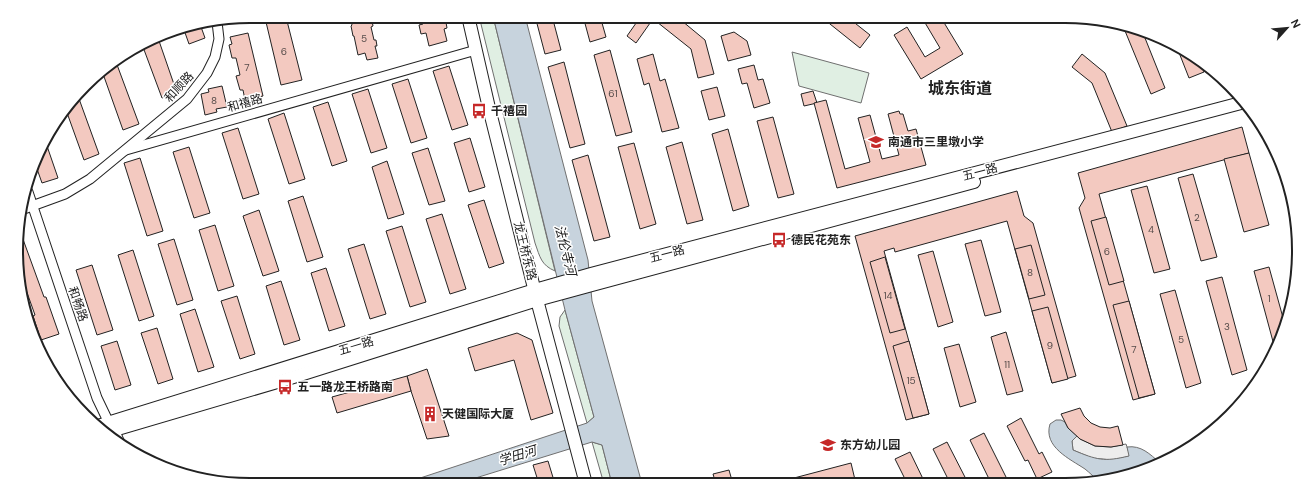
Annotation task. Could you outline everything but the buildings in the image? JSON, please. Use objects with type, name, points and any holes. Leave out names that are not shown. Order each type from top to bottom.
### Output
[{"type":"main road","name":"龙王桥东路","points":[[470,23],[489,108],[536,295],[584,478]]},
{"type":"main road","name":"五一路","points":[[107,428],[591,279],[1239,104]]},
{"type":"main road","name":"五一路","points":[[591,279],[1244,111]]},
{"type":"street","name":"和顺路","points":[[126,150],[182,104],[198,87],[215,57],[219,39],[217,25]]},
{"type":"street","name":"和禧路","points":[[27,208],[53,199],[76,188],[126,150],[476,50]]},
{"type":"street","name":"和畅路","points":[[30,197],[105,426]]},
{"type":"green space","points":[[481,23],[495,23],[555,271],[550,269],[544,263],[535,243]]},
{"type":"green space","points":[[792,52],[869,73],[861,103],[799,86]]},
{"type":"green space","points":[[565,310],[594,417],[587,423],[559,326],[560,317]]},
{"type":"green space","points":[[592,442],[602,445],[610,478],[602,478]]},
{"type":"shaded area","points":[[1077,436],[1095,446],[1111,447],[1126,444],[1130,456],[1112,460],[1092,458],[1073,450],[1072,441]]},
{"type":"water","points":[[495,23],[527,23],[588,260],[592,301],[640,478],[610,478],[602,445],[592,442],[476,478],[420,478],[587,423],[594,417],[565,310]]},
{"type":"water","points":[[1056,420],[1065,422],[1068,428],[1077,436],[1072,441],[1073,450],[1088,456],[1101,459],[1113,459],[1129,456],[1127,447],[1137,447],[1156,459],[1109,474],[1093,476],[1054,446],[1050,439],[1050,424]]},
{"type":"place","name":"千禧园","points":[[479,111]]},
{"type":"place","name":"南通市三里墩小学","points":[[876,142]]},
{"type":"place","name":"德民花苑东","points":[[779,240]]},
{"type":"place","name":"五一路龙王桥路南","points":[[285,387]]},
{"type":"place","name":"天健国际大厦","points":[[430,414]]},
{"type":"place","name":"东方幼儿园","points":[[828,445]]},
{"type":"district","name":"城东街道","points":[[960,88]]},
{"type":"water label","name":"法伦寺河","points":[[566,250]]},
{"type":"water label","name":"学田河","points":[[517,455]]}]
